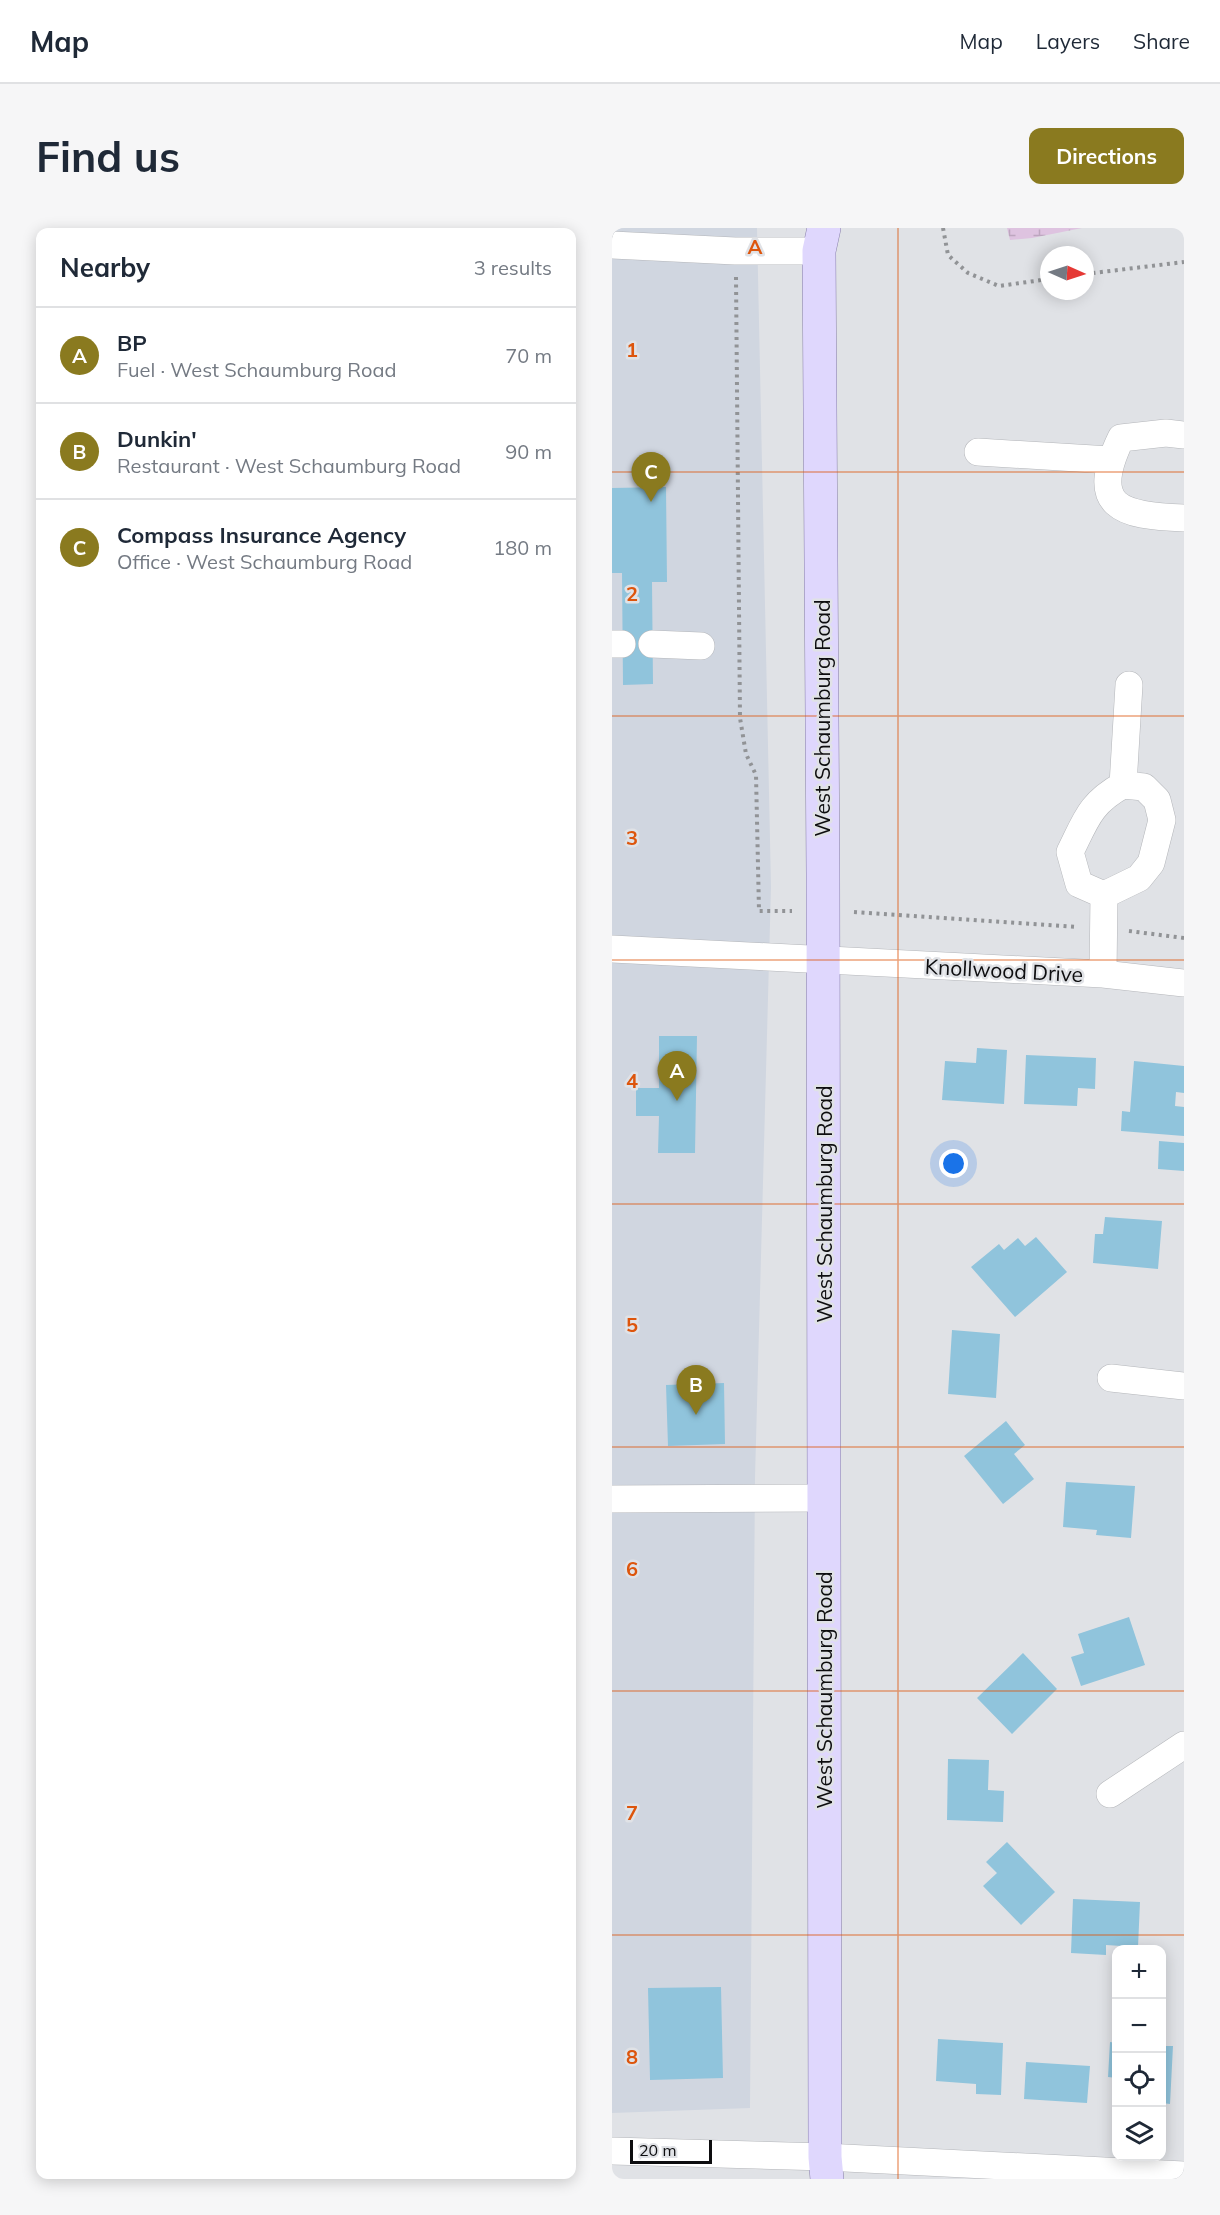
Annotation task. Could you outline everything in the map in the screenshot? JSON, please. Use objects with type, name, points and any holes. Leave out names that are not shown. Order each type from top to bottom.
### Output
[{"type":"main road","name":"West Schaumburg Road","points":[[819,236],[823,961],[824,2172]]},
{"type":"street","points":[[612,245],[735,251],[819,236]]},
{"type":"street","points":[[1184,435],[1166,433],[1121,438],[1110,460],[1106,485],[1113,502],[1130,512],[1184,518]]},
{"type":"street","points":[[978,452],[1110,460]]},
{"type":"street","points":[[652,644],[701,645]]},
{"type":"street","points":[[1123,785],[1129,686]]},
{"type":"street","points":[[1123,785],[1144,787],[1157,801],[1162,820],[1151,863],[1139,878],[1104,895],[1079,884],[1070,852],[1091,811],[1105,795],[1123,785]]},
{"type":"street","points":[[1103,974],[1104,895]]},
{"type":"street","name":"Knollwood Drive","points":[[612,949],[1103,974],[1184,983]]},
{"type":"street","points":[[1111,1378],[1184,1386]]},
{"type":"street","points":[[612,1499],[824,1498]]},
{"type":"street","points":[[1110,1794],[1184,1745]]},
{"type":"street","points":[[612,2151],[824,2172],[1184,2175]]},
{"type":"path","points":[[943,228],[948,255],[968,273],[999,286],[1040,280]]},
{"type":"path","points":[[735,251],[740,718],[746,754],[756,775],[759,911]]},
{"type":"path","points":[[1094,273],[1184,262]]},
{"type":"path","points":[[870,912],[1104,929],[1184,938]]},
{"type":"shaded area","points":[[612,228],[757,228],[771,887],[755,1478],[750,2108],[612,2113]]},
{"type":"green space","points":[[1007,228],[1082,228],[1010,240]]},
{"type":"building","points":[[666,487],[667,582],[652,582],[653,684],[623,685],[622,573],[612,573],[612,488]]},
{"type":"building","points":[[659,1036],[697,1036],[695,1153],[658,1153],[659,1116],[636,1116],[636,1088],[659,1088]]},
{"type":"building","points":[[977,1048],[1007,1050],[1004,1104],[942,1100],[945,1061],[976,1063]]},
{"type":"building","points":[[1026,1055],[1096,1058],[1095,1089],[1078,1088],[1077,1106],[1024,1104]]},
{"type":"building","points":[[1134,1061],[1184,1066],[1184,1093],[1176,1092],[1175,1106],[1184,1107],[1184,1136],[1121,1131],[1122,1111],[1130,1112]]},
{"type":"building","points":[[1159,1141],[1184,1143],[1184,1171],[1158,1169]]},
{"type":"building","points":[[1105,1217],[1162,1221],[1158,1269],[1093,1263],[1095,1234],[1103,1234]]},
{"type":"building","points":[[1036,1237],[1067,1272],[1015,1317],[971,1267],[999,1244],[1004,1250],[1018,1238],[1025,1246]]},
{"type":"building","points":[[952,1330],[1000,1334],[996,1398],[948,1394]]},
{"type":"building","points":[[724,1383],[725,1444],[668,1446],[666,1385]]},
{"type":"building","points":[[1006,1421],[1025,1445],[1014,1454],[1034,1479],[1003,1504],[964,1456]]},
{"type":"building","points":[[1066,1482],[1135,1486],[1131,1538],[1096,1535],[1097,1530],[1063,1527]]},
{"type":"building","points":[[1129,1617],[1145,1665],[1081,1686],[1071,1657],[1084,1653],[1078,1634]]},
{"type":"building","points":[[1023,1653],[1057,1689],[1012,1734],[977,1698]]},
{"type":"building","points":[[948,1759],[989,1760],[988,1790],[1004,1791],[1003,1822],[947,1820]]},
{"type":"building","points":[[1007,1842],[1055,1892],[1021,1925],[983,1886],[997,1873],[986,1862]]},
{"type":"building","points":[[1073,1899],[1140,1902],[1138,1945],[1106,1945],[1106,1955],[1071,1953]]},
{"type":"building","points":[[721,1987],[723,2078],[650,2080],[648,1988]]},
{"type":"building","points":[[938,2039],[1003,2043],[1001,2095],[976,2094],[976,2084],[936,2081]]},
{"type":"building","points":[[1110,2042],[1112,2042],[1112,2077],[1108,2077]]},
{"type":"building","points":[[1166,2046],[1173,2046],[1170,2104],[1166,2104]]},
{"type":"building","points":[[1026,2062],[1090,2066],[1087,2103],[1024,2099]]},
{"type":"place","name":"Compass Insurance Agency","points":[[651,502]]},
{"type":"place","name":"BP","points":[[677,1101]]},
{"type":"place","name":"Dunkin'","points":[[696,1415]]}]
